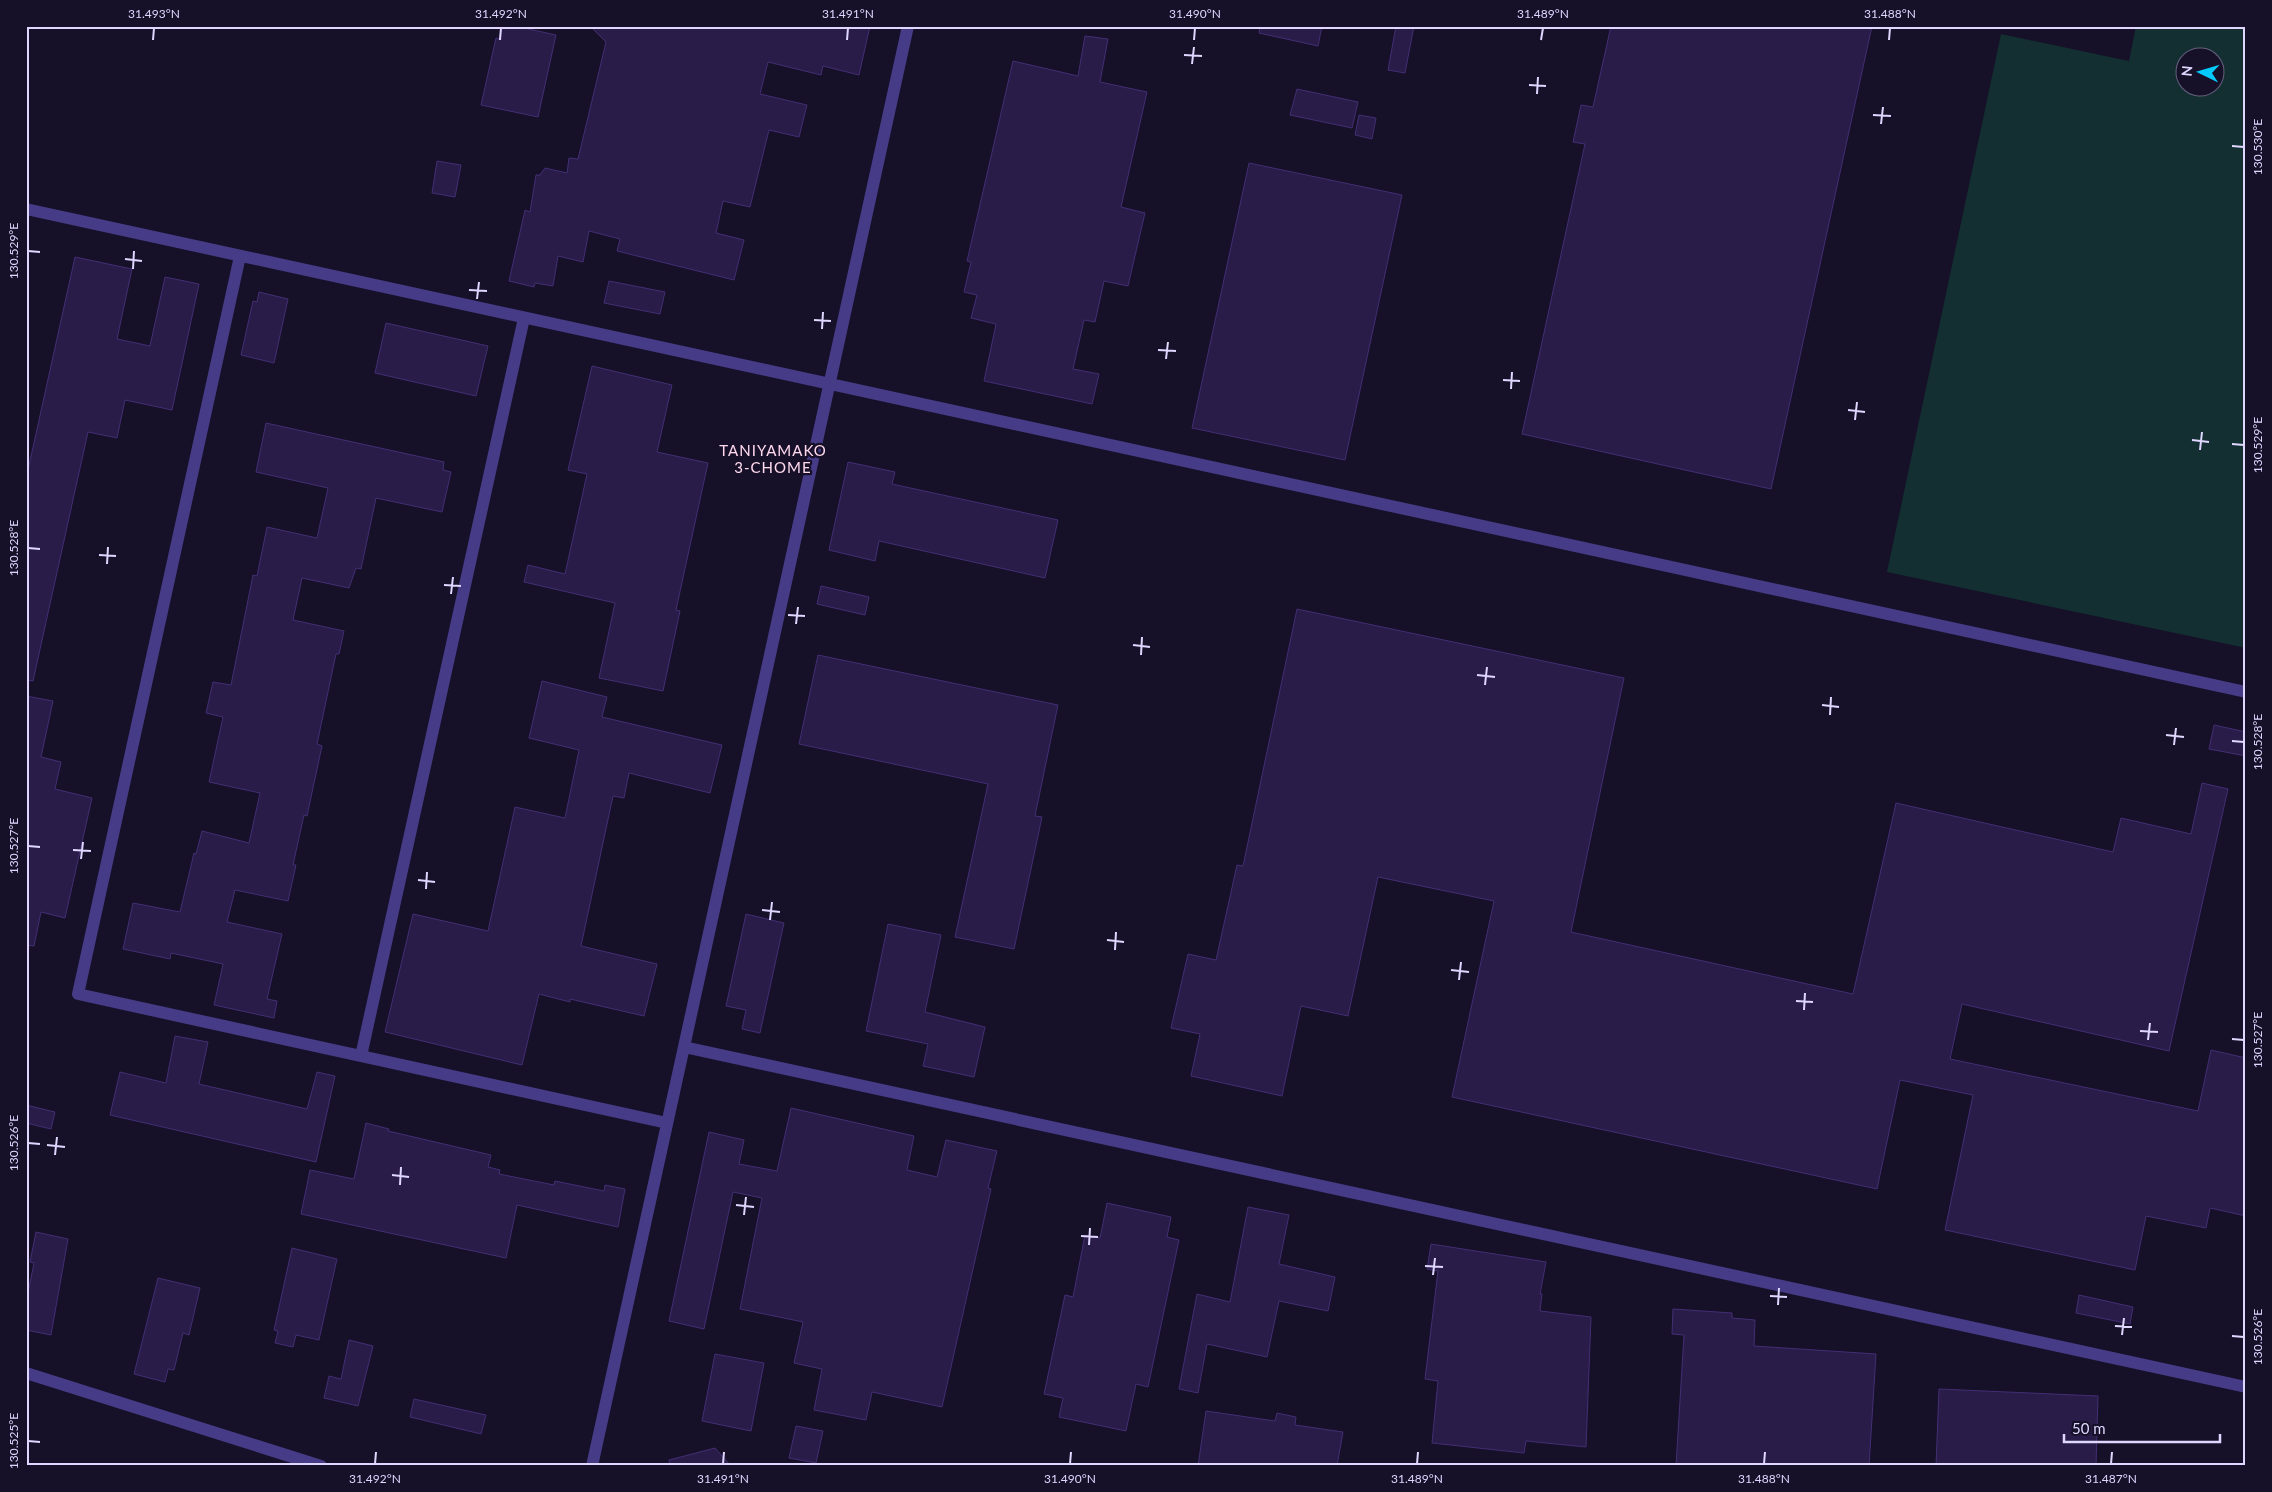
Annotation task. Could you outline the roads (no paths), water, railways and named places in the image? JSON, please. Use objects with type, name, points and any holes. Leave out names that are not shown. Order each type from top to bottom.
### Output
[{"type":"street","points":[[592,1466],[908,26]]},
{"type":"street","points":[[26,209],[2246,692]]},
{"type":"street","points":[[240,256],[78,994],[667,1124]]},
{"type":"street","points":[[361,1056],[524,318]]},
{"type":"street","points":[[684,1047],[2246,1387]]},
{"type":"street","points":[[26,1373],[321,1466]]},
{"type":"district","name":"TANIYAMAKO 3-CHOME","points":[[773,458]]}]
